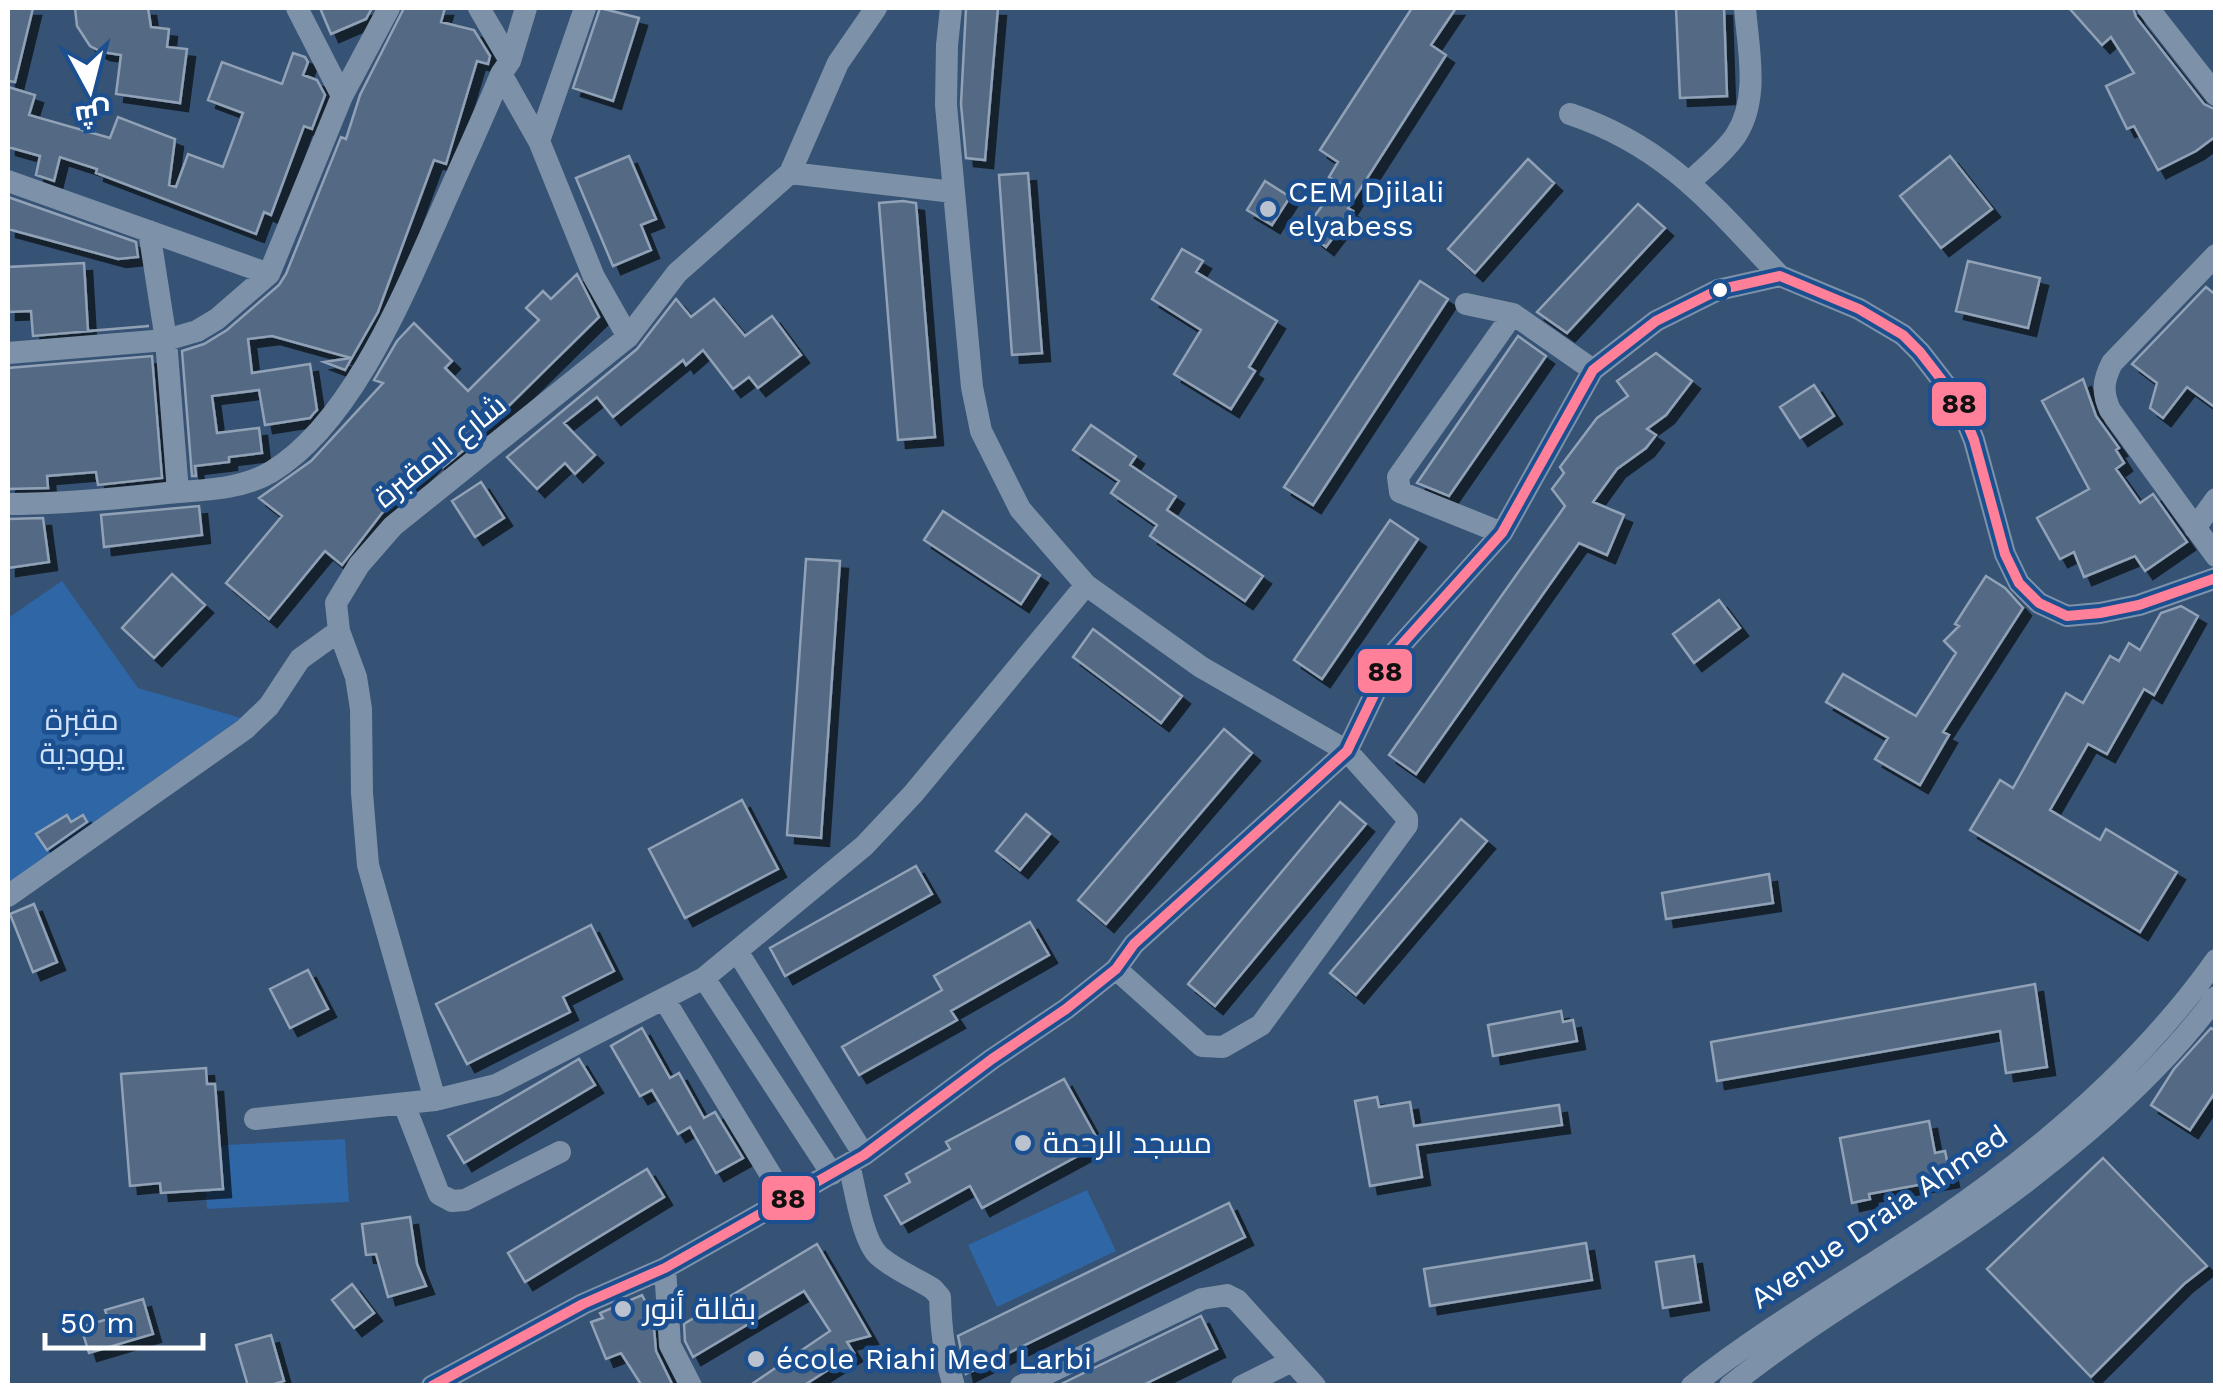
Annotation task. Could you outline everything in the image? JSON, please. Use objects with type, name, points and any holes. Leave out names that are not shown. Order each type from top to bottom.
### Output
[{"type":"street","points":[[297,8],[342,96]]},
{"type":"street","points":[[8,353],[166,340],[197,331],[218,320],[269,274],[342,96],[389,8]]},
{"type":"street","points":[[478,8],[594,277],[628,337]]},
{"type":"street","points":[[8,504],[69,504],[228,487],[270,472],[315,434],[348,394],[412,276],[505,67],[526,8]]},
{"type":"street","points":[[538,141],[584,8]]},
{"type":"street","name":"شارع المقبرة","points":[[338,631],[336,603],[359,565],[393,526],[628,337],[677,273],[790,173],[838,63],[876,8]]},
{"type":"street","points":[[951,8],[946,45],[946,105],[972,387],[980,431],[1020,509],[1086,585],[1201,668],[1347,751],[1402,810],[1408,826],[1261,1025],[1223,1047],[1202,1046],[1116,969]]},
{"type":"street","points":[[1691,181],[1735,136],[1744,118],[1750,96],[1745,8]]},
{"type":"street","points":[[2148,8],[2216,95]]},
{"type":"street","points":[[1570,114],[1630,138],[1691,181],[1780,276],[1874,318],[1903,336],[1939,372],[1958,401],[1974,440],[2005,554],[2019,583],[2040,603],[2067,616],[2100,614],[2216,578]]},
{"type":"street","points":[[790,173],[954,192]]},
{"type":"street","points":[[8,181],[269,274]]},
{"type":"street","points":[[148,231],[166,340],[178,492]]},
{"type":"street","points":[[2216,255],[2112,363],[2104,379],[2104,396],[2110,410],[2216,556]]},
{"type":"street","points":[[432,1386],[583,1304],[665,1268],[848,1164],[1116,969],[1134,944],[1347,751],[1394,652],[1502,533],[1593,370],[1656,321],[1691,301],[1718,290],[1780,276]]},
{"type":"street","points":[[1466,304],[1513,314],[1593,370]]},
{"type":"street","points":[[1502,533],[1400,492],[1398,478],[1513,314]]},
{"type":"street","points":[[2194,528],[2216,498]]},
{"type":"street","points":[[256,1119],[435,1100],[496,1085],[704,978],[864,846],[913,794],[1086,585]]},
{"type":"street","points":[[8,896],[245,730],[270,706],[300,659],[338,631],[356,677],[361,709],[368,864],[435,1100]]},
{"type":"street","points":[[737,951],[848,1164],[864,1231],[878,1254],[934,1289],[940,1297],[942,1340],[954,1386]]},
{"type":"street","name":"Avenue Draia Ahmed","points":[[1730,1386],[2066,1120],[2169,1022],[2216,960]]},
{"type":"street","points":[[704,978],[848,1164]]},
{"type":"street","name":"Avenue Draia Ahmed","points":[[1692,1386],[1742,1347],[1940,1242],[2059,1154],[2185,1036],[2216,996]]},
{"type":"street","points":[[664,999],[786,1200]]},
{"type":"street","points":[[404,1104],[439,1194],[452,1201],[465,1200],[560,1152]]},
{"type":"street","points":[[665,1268],[670,1344],[690,1386]]},
{"type":"street","points":[[1021,1386],[1216,1296],[1227,1295],[1237,1300],[1315,1386]]},
{"type":"street","points":[[1242,1386],[1292,1361]]},
{"type":"green space","name":"مقبرة يهودية","points":[[62,581],[138,688],[241,718],[8,883],[8,618]]},
{"type":"green space","points":[[345,1139],[349,1202],[207,1209],[204,1146]]},
{"type":"green space","points":[[1087,1190],[1116,1251],[997,1307],[968,1245]]},
{"type":"building","points":[[8,8],[33,8],[15,82],[8,81]]},
{"type":"building","points":[[75,8],[148,8],[151,27],[169,29],[167,47],[187,49],[180,103],[116,94],[121,55],[90,46],[77,26]]},
{"type":"building","points":[[320,8],[372,8],[366,19],[331,34]]},
{"type":"building","points":[[404,8],[445,8],[441,22],[474,30],[490,56],[488,64],[477,61],[446,164],[434,160],[378,312],[345,370],[324,362],[351,358],[272,336],[248,339],[252,373],[310,364],[317,410],[310,418],[265,425],[259,390],[212,396],[217,433],[259,428],[262,453],[195,466],[196,476],[192,476],[182,351],[227,330],[279,285],[341,137],[346,139],[360,95]]},
{"type":"building","points":[[600,8],[639,18],[613,101],[573,88]]},
{"type":"building","points":[[966,8],[998,8],[985,160],[966,158],[961,104]]},
{"type":"building","points":[[1412,8],[1456,8],[1431,45],[1446,55],[1348,208],[1353,211],[1326,247],[1304,230],[1339,183],[1329,177],[1338,162],[1320,150]]},
{"type":"building","points":[[1676,8],[1724,8],[1727,96],[1680,98]]},
{"type":"building","points":[[2069,8],[2133,8],[2204,104],[2216,110],[2216,136],[2158,170],[2134,126],[2127,129],[2106,86],[2134,73],[2111,37],[2102,45]]},
{"type":"building","points":[[293,53],[305,57],[308,62],[303,75],[317,80],[325,95],[312,129],[304,126],[271,215],[264,212],[256,234],[60,157],[54,181],[36,175],[40,156],[8,147],[8,87],[35,95],[29,115],[110,138],[118,117],[175,139],[169,185],[176,187],[188,154],[223,167],[243,113],[208,100],[222,62],[282,84]]},
{"type":"building","points":[[629,156],[656,219],[641,225],[651,250],[613,266],[576,178]]},
{"type":"building","points":[[1950,156],[1992,209],[1941,248],[1900,196]]},
{"type":"building","points":[[1528,159],[1554,183],[1475,273],[1448,249]]},
{"type":"building","points":[[1028,173],[1042,353],[1012,355],[999,175]]},
{"type":"building","points":[[1265,181],[1290,197],[1272,225],[1247,210]]},
{"type":"building","points":[[8,197],[136,242],[138,257],[118,259],[8,229]]},
{"type":"building","points":[[879,203],[916,203],[935,437],[898,440]]},
{"type":"building","points":[[1638,204],[1665,228],[1567,333],[1537,312]]},
{"type":"building","points":[[1182,249],[1203,261],[1196,272],[1277,321],[1249,367],[1255,371],[1231,409],[1174,374],[1201,330],[1152,299]]},
{"type":"building","points":[[1968,261],[2040,278],[2028,328],[1956,311]]},
{"type":"building","points":[[84,263],[88,331],[149,326],[33,336],[31,311],[8,312],[8,267]]},
{"type":"building","points":[[577,274],[599,317],[465,449],[443,467],[435,459],[382,513],[342,565],[325,551],[269,619],[226,583],[282,516],[259,498],[311,461],[383,383],[374,380],[397,341],[414,323],[452,361],[445,368],[468,391],[539,320],[526,308],[543,291],[551,299]]},
{"type":"building","points":[[1420,281],[1448,299],[1313,505],[1284,487]]},
{"type":"building","points":[[2206,287],[2216,295],[2216,408],[2187,387],[2163,418],[2150,408],[2157,383],[2132,364]]},
{"type":"building","points":[[676,299],[691,317],[714,299],[745,336],[772,316],[801,355],[758,388],[749,377],[733,389],[703,350],[686,365],[683,360],[613,417],[597,397],[564,423],[595,455],[575,474],[565,463],[537,489],[507,457],[637,349]]},
{"type":"building","points":[[1518,336],[1546,356],[1449,496],[1417,483]]},
{"type":"building","points":[[1656,353],[1692,381],[1666,415],[1647,429],[1656,435],[1646,448],[1617,469],[1593,502],[1624,515],[1607,555],[1579,543],[1416,774],[1389,755],[1565,506],[1552,489],[1564,473],[1560,467],[1597,418],[1628,396],[1617,381]]},
{"type":"building","points":[[152,356],[162,478],[98,485],[96,472],[47,476],[48,488],[8,489],[8,368]]},
{"type":"building","points":[[2083,379],[2096,416],[2119,448],[2116,450],[2124,463],[2116,469],[2140,503],[2153,494],[2187,542],[2145,571],[2135,556],[2084,577],[2074,552],[2060,559],[2037,518],[2089,489],[2042,401]]},
{"type":"building","points":[[1814,385],[1834,416],[1800,438],[1780,407]]},
{"type":"building","points":[[1091,425],[1136,456],[1130,465],[1176,496],[1167,510],[1263,576],[1245,601],[1150,536],[1157,525],[1111,493],[1119,481],[1073,450]]},
{"type":"building","points":[[481,482],[504,518],[475,537],[452,501]]},
{"type":"building","points":[[199,506],[202,535],[104,547],[101,515]]},
{"type":"building","points":[[943,511],[1040,575],[1021,604],[924,540]]},
{"type":"building","points":[[43,518],[49,562],[8,568],[8,519]]},
{"type":"building","points":[[1390,520],[1418,539],[1322,679],[1294,660]]},
{"type":"building","points":[[806,559],[840,561],[821,838],[787,835]]},
{"type":"building","points":[[172,574],[205,605],[154,658],[122,628]]},
{"type":"building","points":[[1986,576],[2005,588],[2023,608],[1943,732],[1949,735],[1920,785],[1875,759],[1888,738],[1826,702],[1843,674],[1916,716],[1956,653],[1944,641],[1959,626],[1955,624]]},
{"type":"building","points":[[1719,600],[1740,628],[1694,663],[1673,634]]},
{"type":"building","points":[[2181,606],[2198,616],[2154,695],[2144,689],[2107,754],[2088,744],[2050,810],[2100,840],[2106,829],[2177,872],[2140,932],[1970,830],[2000,780],[2013,788],[2066,693],[2083,703],[2110,656],[2119,661],[2129,643],[2140,650],[2161,613]]},
{"type":"building","points":[[1093,629],[1182,696],[1161,723],[1073,657]]},
{"type":"building","points":[[1224,729],[1252,753],[1106,924],[1078,900]]},
{"type":"building","points":[[742,800],[778,869],[685,918],[649,849]]},
{"type":"building","points":[[1340,802],[1366,824],[1215,1006],[1188,984]]},
{"type":"building","points":[[1026,814],[1050,834],[1020,870],[996,851]]},
{"type":"building","points":[[67,815],[71,822],[83,815],[87,822],[47,850],[36,834]]},
{"type":"building","points":[[1461,819],[1487,841],[1356,995],[1330,973]]},
{"type":"building","points":[[916,866],[932,894],[785,976],[770,948]]},
{"type":"building","points":[[1769,874],[1773,903],[1666,919],[1662,893]]},
{"type":"building","points":[[34,904],[57,962],[33,972],[10,914]]},
{"type":"building","points":[[1030,922],[1049,955],[951,1011],[957,1020],[859,1075],[842,1047],[942,990],[934,976]]},
{"type":"building","points":[[591,925],[614,971],[563,997],[570,1012],[467,1064],[436,1004]]},
{"type":"building","points":[[308,970],[328,1009],[290,1028],[270,989]]},
{"type":"building","points":[[2035,984],[2047,1067],[2006,1073],[2000,1031],[1717,1081],[1711,1042]]},
{"type":"building","points":[[1561,1011],[1563,1022],[1573,1020],[1577,1041],[1493,1056],[1488,1025]]},
{"type":"building","points":[[642,1028],[670,1078],[679,1073],[704,1118],[715,1112],[743,1158],[716,1173],[690,1127],[678,1134],[652,1090],[640,1096],[611,1046]]},
{"type":"building","points":[[2211,1028],[2216,1031],[2216,1091],[2190,1130],[2151,1105],[2174,1069]]},
{"type":"building","points":[[579,1059],[595,1085],[464,1163],[448,1136]]},
{"type":"building","points":[[206,1068],[207,1084],[215,1084],[223,1189],[161,1193],[160,1183],[130,1186],[121,1074]]},
{"type":"building","name":"مسجد الرحمة","points":[[1064,1079],[1100,1144],[982,1208],[970,1186],[901,1224],[885,1196],[910,1182],[906,1174],[950,1149],[946,1142]]},
{"type":"building","points":[[1377,1097],[1379,1107],[1410,1102],[1414,1126],[1559,1105],[1562,1125],[1417,1145],[1422,1177],[1370,1186],[1355,1101]]},
{"type":"building","points":[[1929,1121],[1935,1153],[1945,1151],[1951,1179],[1869,1194],[1870,1199],[1852,1203],[1840,1138]]},
{"type":"building","points":[[2103,1158],[2207,1266],[2091,1377],[1987,1269]]},
{"type":"building","points":[[647,1169],[664,1197],[525,1282],[508,1253]]},
{"type":"building","points":[[1229,1203],[1245,1237],[966,1374],[958,1336]]},
{"type":"building","points":[[410,1217],[417,1264],[426,1286],[388,1297],[376,1254],[366,1255],[362,1224]]},
{"type":"building","points":[[1586,1243],[1592,1280],[1430,1306],[1424,1269]]},
{"type":"building","points":[[817,1244],[870,1336],[847,1342],[854,1353],[803,1386],[749,1386],[830,1331],[804,1291],[693,1357],[685,1341],[684,1324]]},
{"type":"building","points":[[1694,1256],[1701,1302],[1663,1308],[1656,1262]]},
{"type":"building","points":[[352,1284],[374,1313],[354,1328],[332,1300]]},
{"type":"building","points":[[642,1295],[653,1317],[656,1351],[673,1386],[642,1386],[621,1353],[606,1359],[591,1322],[603,1318],[600,1313]]},
{"type":"building","points":[[143,1299],[153,1334],[89,1353],[81,1327],[108,1319],[105,1310]]},
{"type":"building","points":[[1201,1316],[1217,1349],[1141,1386],[1057,1386]]},
{"type":"building","points":[[271,1335],[284,1381],[248,1386],[236,1345]]},
{"type":"transit line","name":"88","points":[[432,1386],[583,1304],[665,1268],[864,1155],[1116,969],[1134,944],[1347,751],[1394,653],[1502,533],[1593,370],[1656,321],[1718,290],[1780,276],[1859,309],[1903,335],[1958,401],[1974,440],[2005,554],[2019,583],[2039,603],[2067,616],[2100,613],[2139,605],[2216,578]]},
{"type":"place","name":"CEM Djilali elyabess","points":[[1268,209]]},
{"type":"place","name":"مسجد الرحمة","points":[[1023,1143]]},
{"type":"place","name":"بقالة أنور","points":[[623,1309]]},
{"type":"place","name":"école Riahi Med Larbi","points":[[756,1359]]}]
